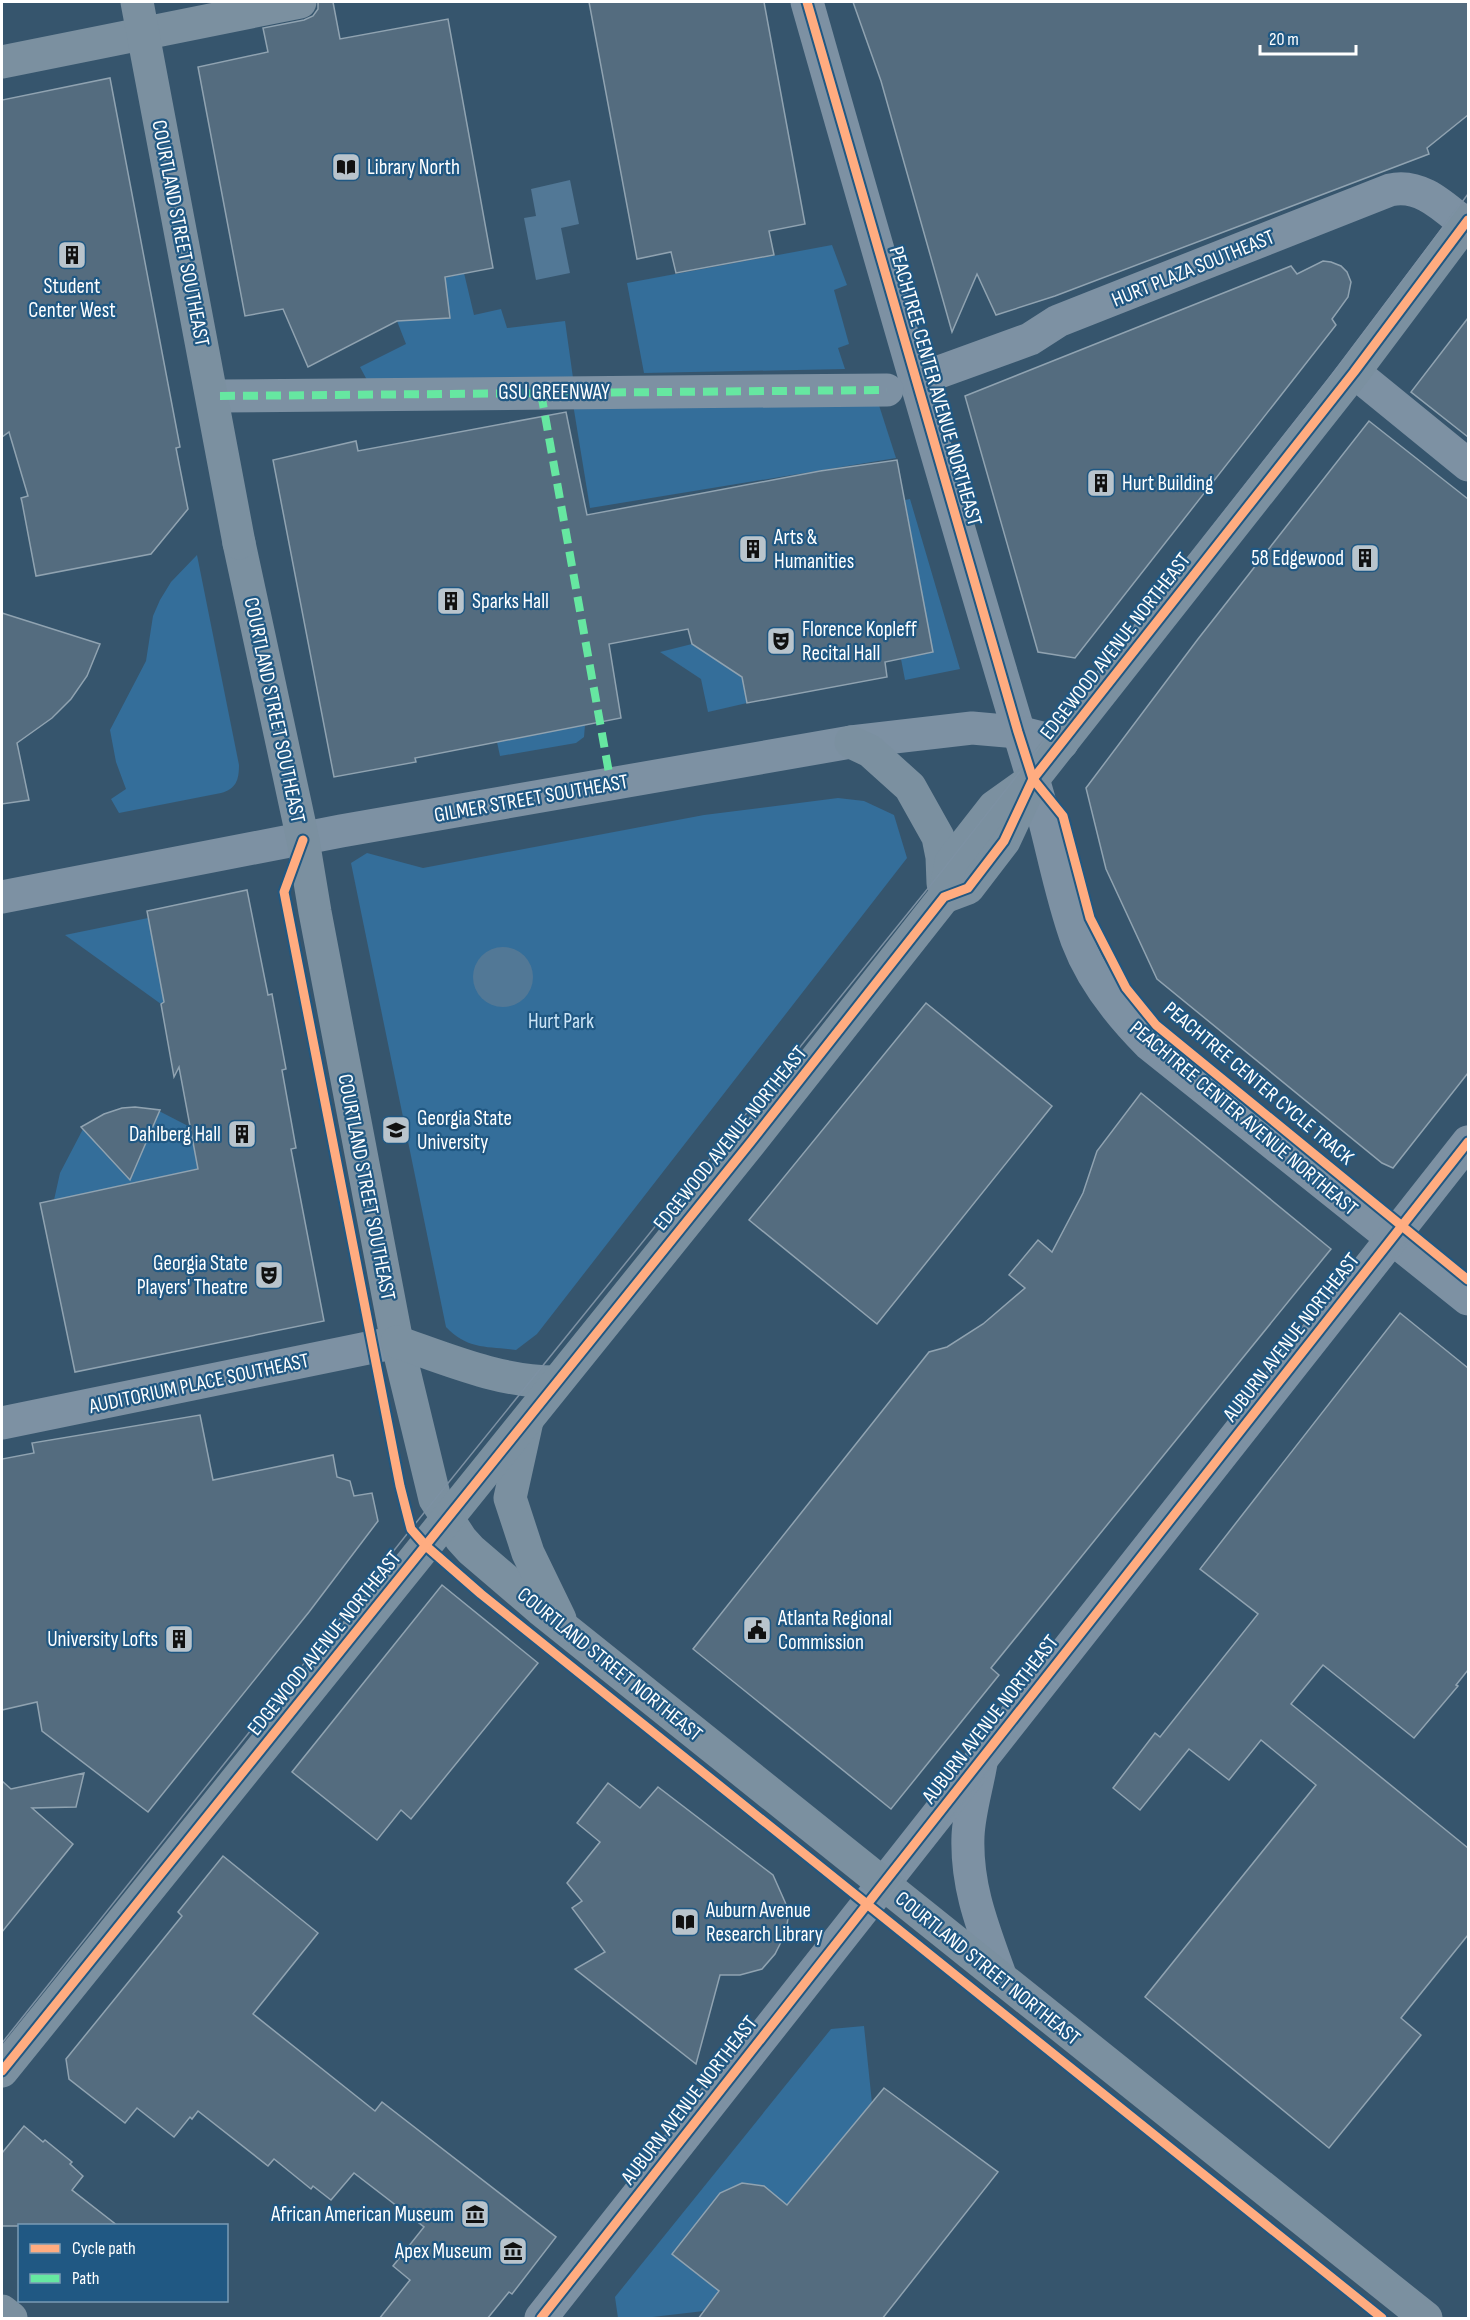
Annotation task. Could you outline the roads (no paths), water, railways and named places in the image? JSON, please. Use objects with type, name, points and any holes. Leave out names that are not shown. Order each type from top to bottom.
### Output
[{"type":"main road","name":"COURTLAND STREET SOUTHEAST","points":[[137,2],[238,543],[303,840],[397,1342],[435,1499],[447,1519]]},
{"type":"main road","points":[[2,62],[300,2]]},
{"type":"main road","name":"EDGEWOOD AVENUE NORTHEAST","points":[[2,2071],[750,1143],[944,897],[968,888],[1004,842],[1034,779],[1353,372],[1467,222]]},
{"type":"main road","points":[[851,742],[870,751],[910,787],[938,837],[942,857],[944,897]]},
{"type":"main road","points":[[397,1342],[477,1370],[530,1382],[556,1382]]},
{"type":"main road","points":[[528,1416],[510,1498],[528,1553],[565,1628]]},
{"type":"main road","name":"COURTLAND STREET NORTHEAST","points":[[447,1519],[471,1550],[565,1628],[1426,2319]]},
{"type":"main road","points":[[2,2311],[11,2319]]},
{"type":"street","name":"PEACHTREE CENTER AVENUE NORTHEAST","points":[[807,2],[902,385],[1034,779],[1077,940],[1096,979],[1117,1010],[1149,1044],[1468,1299]]},
{"type":"street","name":"HURT PLAZA SOUTHEAST","points":[[902,385],[1030,339],[1058,321],[1390,190],[1402,187],[1421,191],[1467,222]]},
{"type":"street","points":[[1353,372],[1468,465]]},
{"type":"street","name":"GSU GREENWAY","points":[[220,396],[902,385]]},
{"type":"street","name":"GILMER STREET SOUTHEAST","points":[[2,897],[340,831],[851,742],[972,728],[1018,732],[1062,742]]},
{"type":"street","name":"AUBURN AVENUE NORTHEAST","points":[[540,2319],[1468,1142]]},
{"type":"street","name":"AUDITORIUM PLACE SOUTHEAST","points":[[2,1423],[397,1342]]},
{"type":"street","points":[[981,1759],[968,1834],[970,1872],[972,1893],[1001,1978]]},
{"type":"tram line","points":[[2,2043],[411,1529],[942,871],[1327,381],[1468,194]]},
{"type":"tram line","points":[[556,2318],[1468,1163]]},
{"type":"place","name":"Library North","points":[[346,167]]},
{"type":"place","name":"Student Center West","points":[[72,255]]},
{"type":"place","name":"Hurt Building","points":[[1101,483]]},
{"type":"place","name":"Arts & Humanities","points":[[753,549]]},
{"type":"place","name":"58 Edgewood","points":[[1365,558]]},
{"type":"place","name":"Sparks Hall","points":[[451,601]]},
{"type":"place","name":"Florence Kopleff Recital Hall","points":[[781,641]]},
{"type":"place","name":"Georgia State University","points":[[396,1130]]},
{"type":"place","name":"Dahlberg Hall","points":[[242,1134]]},
{"type":"place","name":"Georgia State Players' Theatre","points":[[269,1275]]},
{"type":"place","name":"Atlanta Regional Commission","points":[[757,1630]]},
{"type":"place","name":"University Lofts","points":[[179,1639]]},
{"type":"place","name":"Auburn Avenue Research Library","points":[[685,1922]]},
{"type":"place","name":"African American Museum","points":[[475,2214]]},
{"type":"place","name":"Apex Museum","points":[[513,2251]]},
{"type":"park label","name":"Hurt Park","points":[[561,1021]]}]
